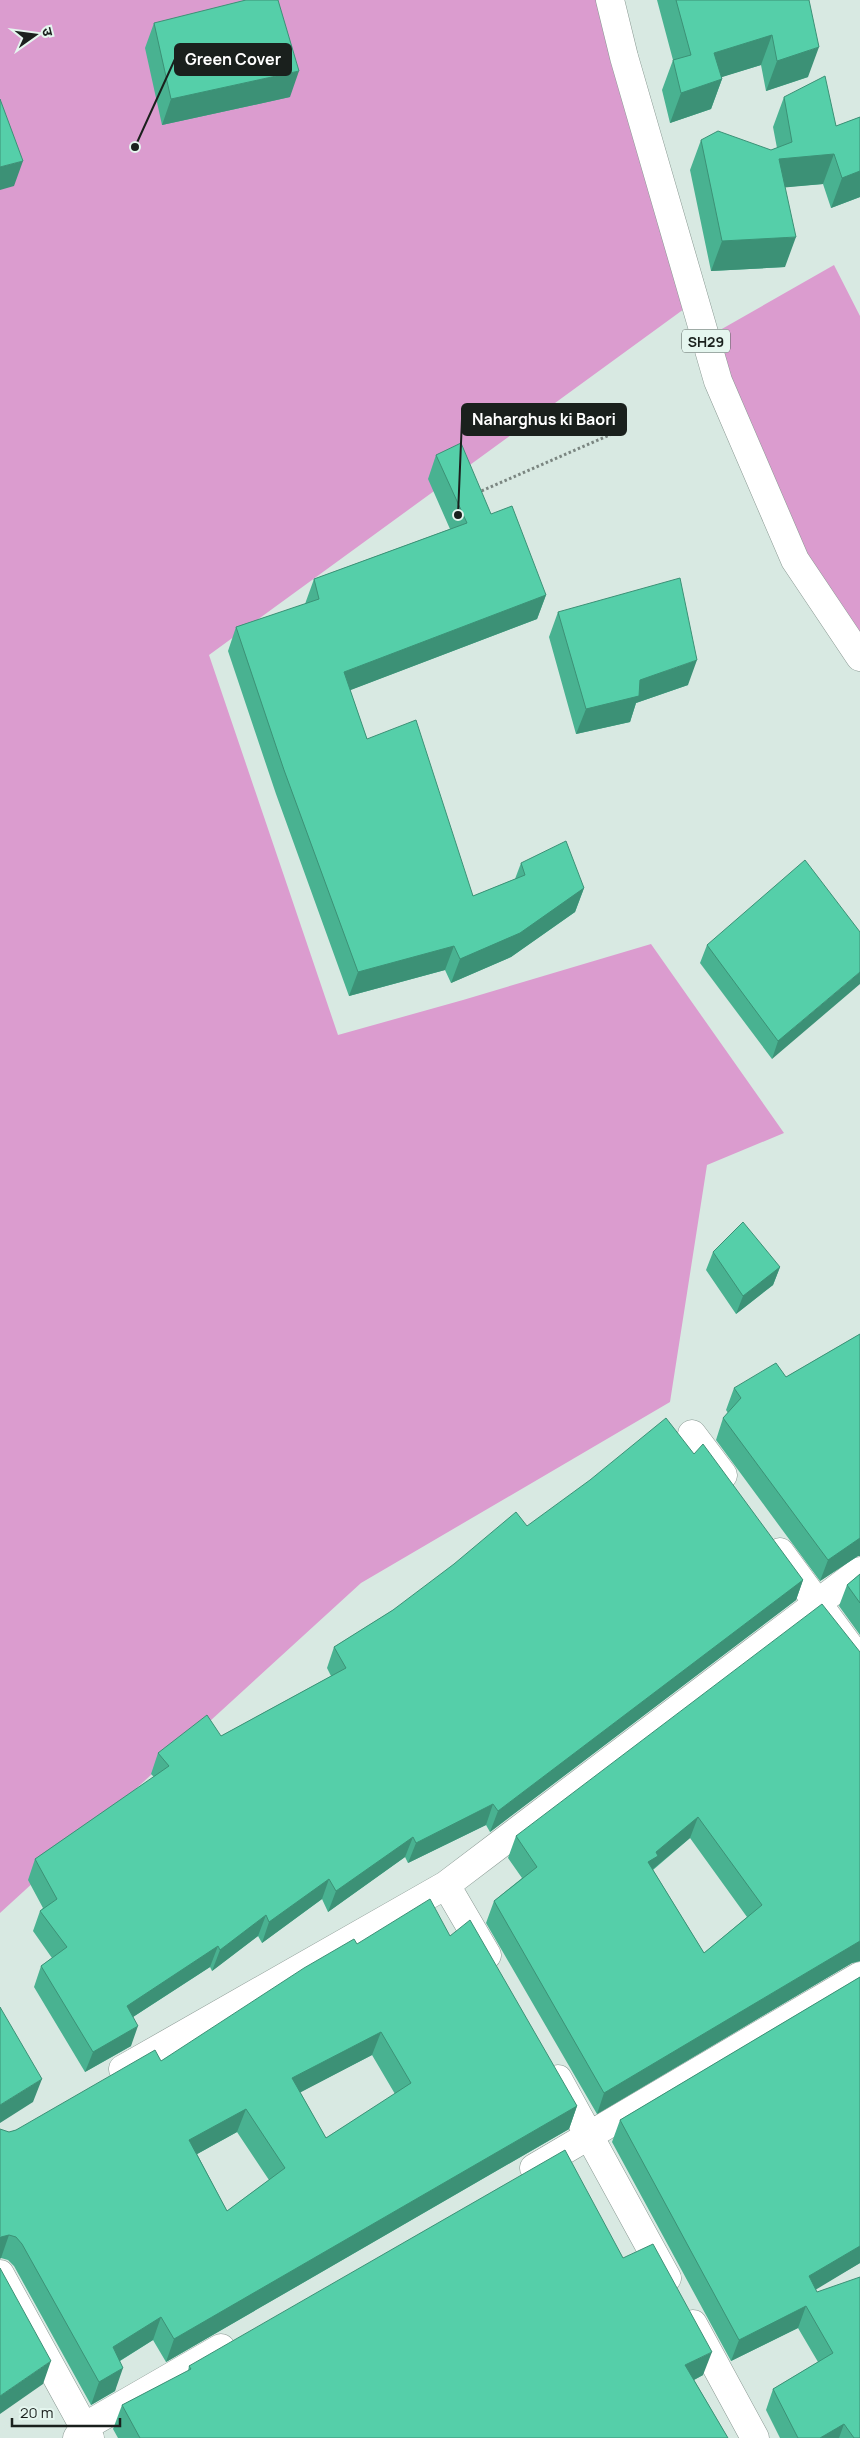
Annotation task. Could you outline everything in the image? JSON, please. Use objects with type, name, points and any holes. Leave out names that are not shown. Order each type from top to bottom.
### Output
[{"type":"street","name":"SH29","points":[[610,0],[624,57],[718,381],[795,560],[860,657]]},
{"type":"street","points":[[692,1434],[740,1498]]},
{"type":"street","points":[[764,1530],[860,1661]]},
{"type":"street","points":[[103,2080],[446,1884],[860,1571]]},
{"type":"street","points":[[446,1884],[501,1980]]},
{"type":"street","points":[[513,2180],[860,1976]]},
{"type":"street","points":[[546,2058],[755,2438]]},
{"type":"street","points":[[0,2274],[84,2434],[247,2334]]},
{"type":"path","points":[[475,494],[612,434]]},
{"type":"shaded area","points":[[0,0],[612,0],[695,301],[209,655],[338,1035],[651,944],[784,1133],[707,1165],[670,1402],[361,1583],[0,1913]]},
{"type":"shaded area","points":[[834,265],[860,316],[860,657],[795,560],[706,338]]},
{"type":"building","points":[[246,0],[278,0],[299,71],[171,99],[154,23]]},
{"type":"building","points":[[676,0],[809,0],[819,47],[777,61],[772,35],[714,53],[722,79],[681,93],[673,60],[691,55]]},
{"type":"building","points":[[825,76],[836,126],[860,117],[860,171],[842,178],[834,154],[779,159],[796,237],[722,241],[701,140],[718,131],[771,150],[792,142],[784,97]]},
{"type":"building","points":[[0,99],[23,161],[0,167]]},
{"type":"building","points":[[461,443],[491,514],[512,506],[546,595],[344,672],[367,739],[416,720],[473,896],[525,875],[521,863],[566,841],[584,888],[520,933],[460,959],[454,946],[358,972],[284,770],[236,627],[319,599],[314,579],[467,523],[436,455]]},
{"type":"building","points":[[680,578],[697,660],[640,680],[639,696],[586,709],[558,612]]},
{"type":"building","points":[[805,860],[860,932],[860,972],[778,1041],[707,945]]},
{"type":"building","points":[[743,1222],[780,1267],[743,1296],[713,1252]]},
{"type":"building","points":[[860,1334],[860,1538],[828,1560],[723,1418],[741,1398],[734,1388],[776,1363],[786,1377]]},
{"type":"building","points":[[666,1418],[694,1454],[703,1444],[803,1580],[498,1811],[493,1804],[416,1843],[413,1837],[336,1891],[329,1879],[269,1922],[266,1915],[220,1950],[218,1946],[127,2006],[138,2026],[93,2052],[41,1966],[67,1947],[40,1911],[57,1899],[35,1859],[169,1766],[158,1753],[207,1715],[221,1736],[346,1668],[334,1647],[393,1610],[454,1564],[516,1512],[527,1526],[590,1480]]},
{"type":"building","points":[[860,1574],[860,1603],[847,1585]]},
{"type":"building","points":[[822,1604],[860,1652],[860,1941],[604,2093],[494,1901],[537,1867],[516,1836]],"holes":[[[698,1817],[762,1905],[704,1953],[648,1862],[658,1856],[656,1852]]]},
{"type":"building","points":[[430,1899],[450,1936],[470,1920],[577,2106],[174,2339],[161,2317],[113,2347],[123,2368],[99,2382],[22,2244],[16,2237],[9,2235],[0,2238],[0,2129],[9,2132],[16,2130],[155,2050],[161,2061],[304,1968],[354,1939],[357,1944]],"holes":[[[381,2032],[411,2083],[326,2138],[292,2078]],[[246,2109],[285,2168],[227,2211],[189,2140]]]},
{"type":"building","points":[[860,1977],[860,2246],[809,2276],[817,2292],[860,2277],[860,2438],[854,2438],[844,2424],[820,2438],[798,2438],[773,2389],[833,2353],[806,2306],[739,2340],[620,2120]]},
{"type":"building","points":[[0,2007],[42,2079],[0,2105]]},
{"type":"building","points":[[565,2150],[623,2258],[653,2244],[712,2352],[685,2365],[728,2438],[140,2438],[122,2405],[191,2369],[189,2366]]},
{"type":"building","points":[[0,2268],[51,2361],[0,2396]]},
{"type":"place","name":"Green Cover","points":[[135,147]]},
{"type":"place","name":"Naharghus ki Baori","points":[[458,515]]}]
